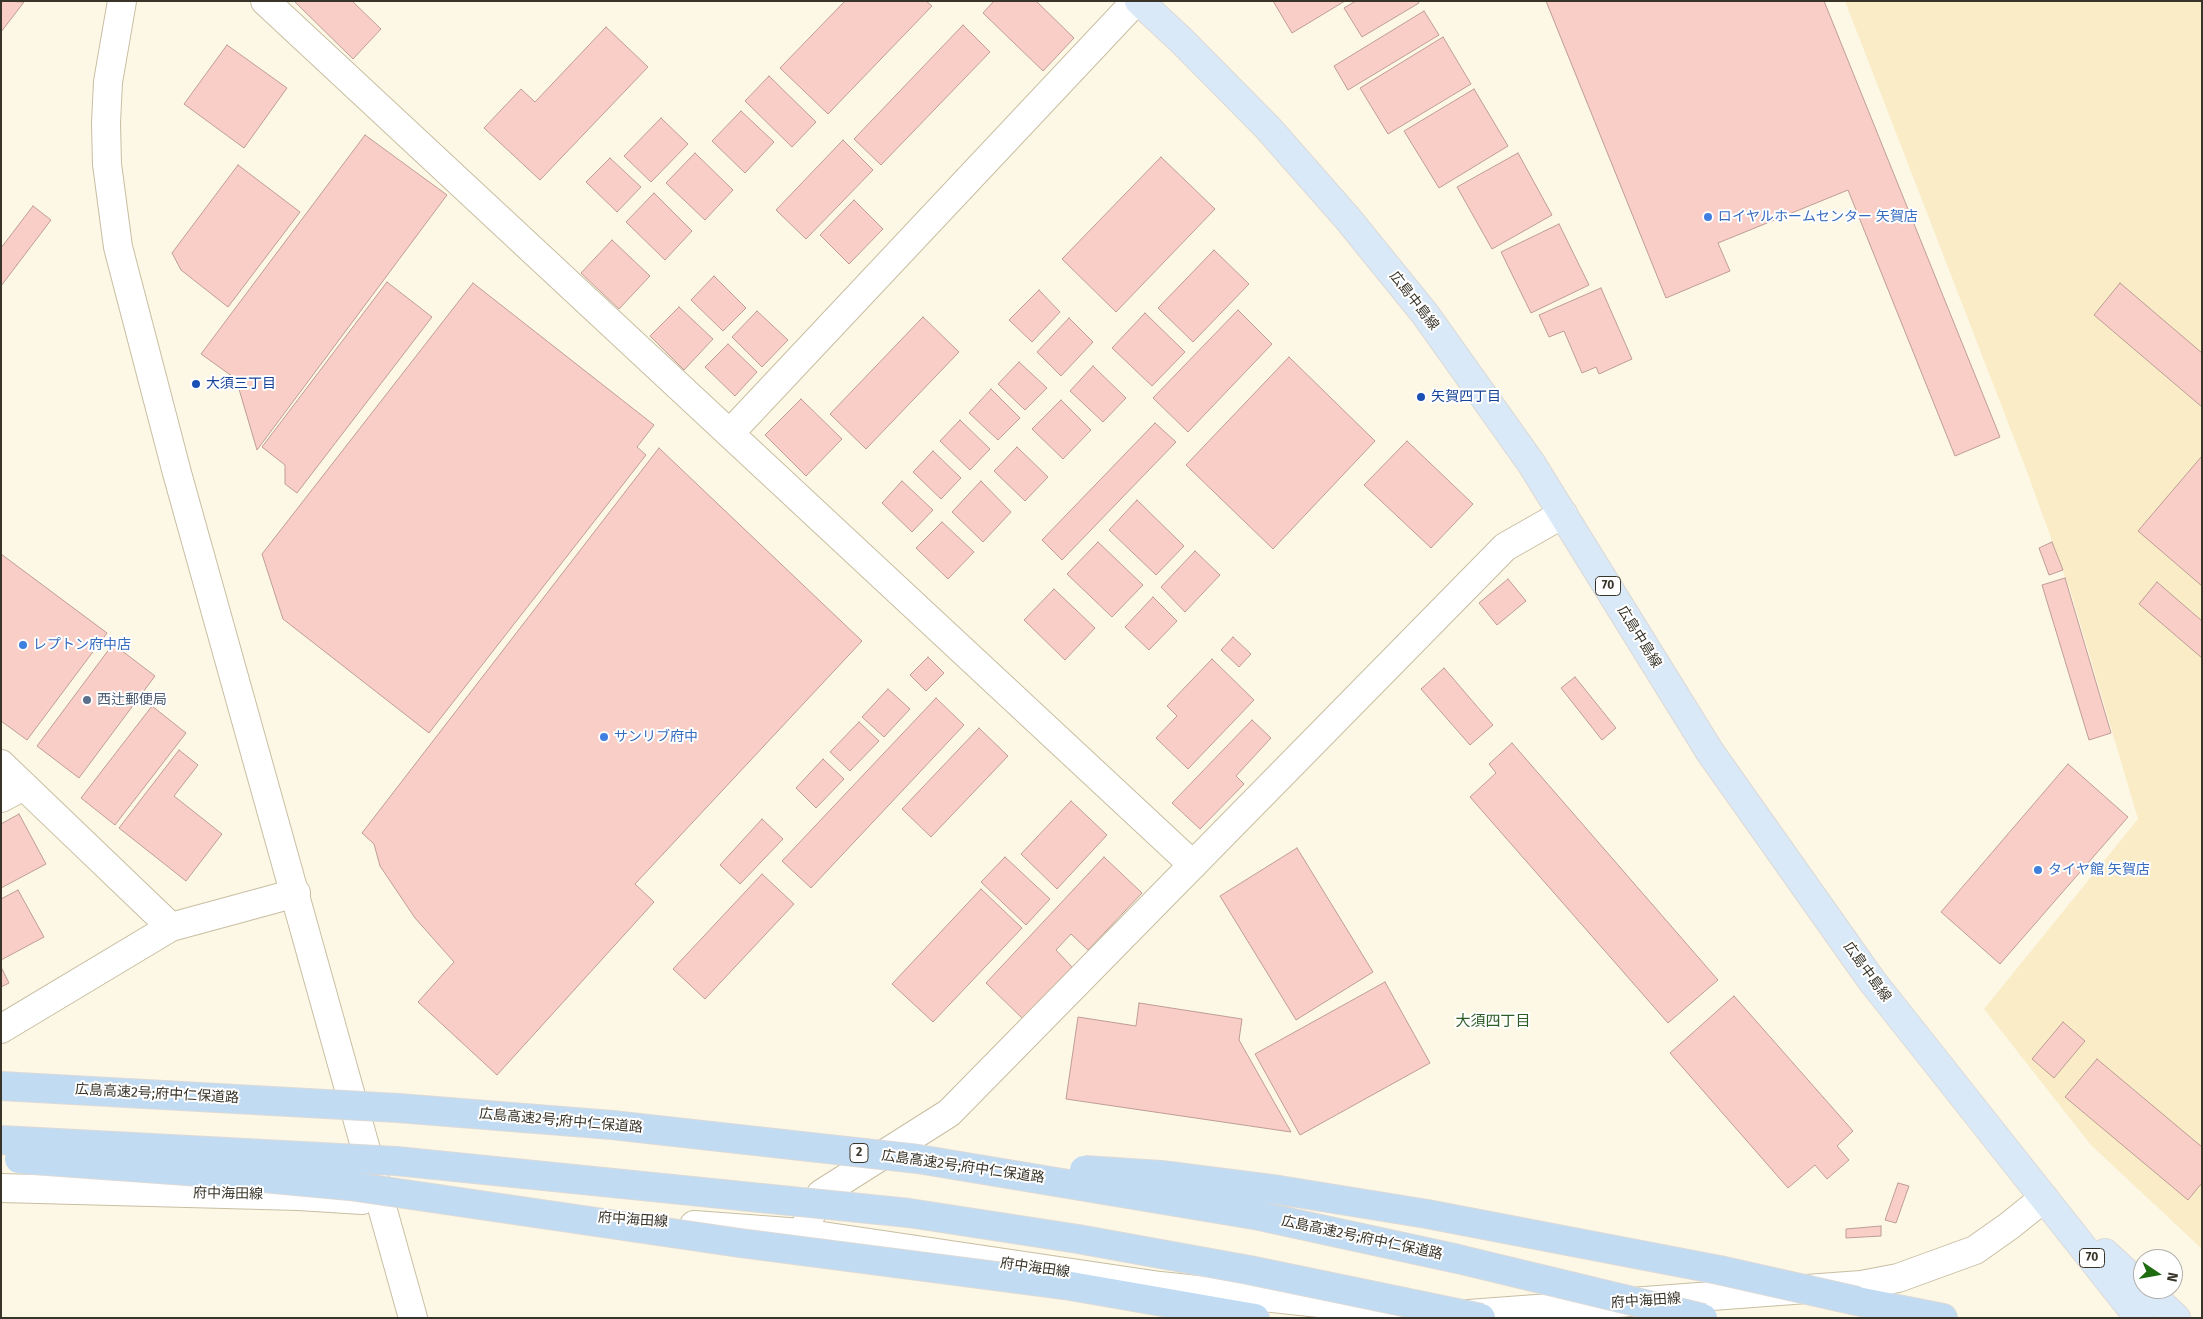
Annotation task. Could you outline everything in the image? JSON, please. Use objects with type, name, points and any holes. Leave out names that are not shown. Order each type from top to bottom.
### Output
[{"type":"highway","name":"広島高速2号;府中仁保道路","points":[[1,1086],[368,1106],[563,1121],[918,1159],[1260,1216],[1458,1259],[1703,1318]]},
{"type":"highway","points":[[1,1140],[396,1161],[909,1213],[1078,1239],[1220,1265],[1434,1306],[1482,1318]]},
{"type":"highway","points":[[1,1158],[187,1171],[350,1186],[740,1243],[1065,1285],[1255,1318]]},
{"type":"highway","points":[[918,1159],[1161,1175],[1289,1192],[1437,1216],[1718,1270],[1856,1301],[1943,1318]]},
{"type":"main road","name":"広島中島線","points":[[1138,1],[1182,41],[1268,128],[1348,219],[1425,314],[1516,441],[1721,768],[1872,981],[2139,1318]]},
{"type":"main road","name":"広島中島線","points":[[2044,1198],[2133,1278]]},
{"type":"main road","name":"広島中島線","points":[[2156,1299],[2176,1318]]},
{"type":"street","points":[[122,1],[108,82],[106,123],[107,164],[118,247],[177,473],[296,893],[413,1318]]},
{"type":"street","points":[[265,1],[1192,865]]},
{"type":"street","points":[[730,433],[1138,1]]},
{"type":"street","points":[[802,1233],[821,1194],[949,1113],[1505,547],[1563,514]]},
{"type":"street","points":[[1,764],[13,792],[171,927]]},
{"type":"street","points":[[1,1029],[171,927],[296,893]]},
{"type":"street","name":"府中海田線","points":[[1,1188],[299,1196],[802,1233],[1160,1286],[1440,1316],[1861,1285],[1898,1278],[1975,1250],[2044,1198]]},
{"type":"shaded area","points":[[1845,1],[2202,1],[2202,1249],[2091,1145],[1984,1009],[2138,819],[2071,593],[2026,469]]},
{"type":"building","points":[[1,1],[24,2],[1,32]]},
{"type":"building","points":[[294,1],[352,1],[381,29],[353,59]]},
{"type":"building","points":[[845,1],[926,1],[932,6],[828,114],[780,68]]},
{"type":"building","points":[[994,1],[1036,1],[1074,38],[1043,71],[983,13]]},
{"type":"building","points":[[1273,1],[1345,1],[1292,33]]},
{"type":"building","points":[[1356,1],[1418,1],[1419,3],[1362,37],[1344,8]]},
{"type":"building","name":"ロイヤルホームセンター 矢賀店","points":[[1546,1],[1824,1],[2000,437],[1955,456],[1848,190],[1718,243],[1730,271],[1666,298]]},
{"type":"building","points":[[1424,11],[1439,35],[1348,90],[1334,66]]},
{"type":"building","points":[[963,25],[990,52],[881,165],[854,139]]},
{"type":"building","points":[[606,27],[648,67],[540,180],[484,128],[521,89],[535,102]]},
{"type":"building","points":[[1443,37],[1471,84],[1388,134],[1360,88]]},
{"type":"building","points":[[227,45],[287,88],[244,148],[184,104]]},
{"type":"building","points":[[769,76],[816,122],[792,147],[745,101]]},
{"type":"building","points":[[1474,89],[1508,146],[1439,188],[1404,131]]},
{"type":"building","points":[[741,111],[774,142],[745,173],[712,141]]},
{"type":"building","points":[[661,118],[688,144],[651,182],[624,156]]},
{"type":"building","points":[[365,135],[447,195],[257,450],[236,379],[201,354]]},
{"type":"building","points":[[843,140],[873,170],[806,239],[776,210]]},
{"type":"building","points":[[695,153],[733,190],[705,220],[666,183]]},
{"type":"building","points":[[1518,153],[1552,215],[1492,249],[1457,187]]},
{"type":"building","points":[[1161,157],[1215,209],[1116,312],[1062,259]]},
{"type":"building","points":[[610,158],[641,187],[617,212],[586,182]]},
{"type":"building","points":[[238,165],[300,212],[228,307],[181,270],[172,253]]},
{"type":"building","points":[[654,193],[692,231],[665,260],[626,222]]},
{"type":"building","points":[[854,200],[883,229],[849,264],[820,235]]},
{"type":"building","points":[[33,206],[51,220],[1,286],[1,248]]},
{"type":"building","points":[[1559,224],[1589,285],[1531,313],[1501,252]]},
{"type":"building","points":[[612,240],[650,276],[619,309],[581,273]]},
{"type":"building","points":[[1214,250],[1249,284],[1193,342],[1158,308]]},
{"type":"building","points":[[714,276],[746,308],[723,331],[691,300]]},
{"type":"building","points":[[387,282],[432,317],[297,493],[285,484],[285,465],[262,447]]},
{"type":"building","points":[[473,283],[654,425],[637,447],[646,455],[429,733],[283,619],[262,554]]},
{"type":"building","points":[[2120,283],[2202,353],[2202,407],[2094,315]]},
{"type":"building","points":[[1601,288],[1632,359],[1599,374],[1596,367],[1582,373],[1564,331],[1549,337],[1539,315]]},
{"type":"building","points":[[1039,290],[1060,312],[1032,342],[1009,320]]},
{"type":"building","points":[[679,307],[713,339],[684,370],[650,336]]},
{"type":"building","points":[[1238,310],[1272,344],[1188,432],[1153,398]]},
{"type":"building","points":[[757,311],[788,340],[762,367],[732,337]]},
{"type":"building","points":[[1145,313],[1185,352],[1152,386],[1112,348]]},
{"type":"building","points":[[923,317],[959,352],[866,449],[830,414]]},
{"type":"building","points":[[1069,318],[1093,342],[1061,376],[1037,352]]},
{"type":"building","points":[[728,344],[757,372],[735,396],[705,367]]},
{"type":"building","points":[[1289,357],[1375,441],[1273,549],[1186,465]]},
{"type":"building","points":[[1019,362],[1047,388],[1025,410],[998,384]]},
{"type":"building","points":[[1093,366],[1126,398],[1103,422],[1070,391]]},
{"type":"building","points":[[991,389],[1020,418],[998,440],[969,413]]},
{"type":"building","points":[[801,399],[842,439],[806,476],[765,435]]},
{"type":"building","points":[[1061,400],[1091,430],[1063,459],[1032,429]]},
{"type":"building","points":[[960,420],[990,449],[970,470],[940,441]]},
{"type":"building","points":[[1155,423],[1176,442],[1062,560],[1042,540]]},
{"type":"building","points":[[1407,441],[1473,504],[1431,548],[1364,485]]},
{"type":"building","points":[[1017,447],[1048,477],[1025,501],[994,471]]},
{"type":"building","name":"サンリブ府中","points":[[659,448],[862,641],[635,884],[654,902],[497,1075],[418,1002],[454,962],[415,918],[380,866],[374,844],[362,833]]},
{"type":"building","points":[[933,451],[961,478],[941,499],[913,472]]},
{"type":"building","points":[[2202,456],[2202,586],[2138,531]]},
{"type":"building","points":[[902,481],[933,510],[912,532],[882,503]]},
{"type":"building","points":[[981,481],[1011,512],[983,542],[952,512]]},
{"type":"building","points":[[1137,500],[1184,546],[1156,575],[1109,530]]},
{"type":"building","points":[[942,522],[974,552],[948,579],[916,548]]},
{"type":"building","points":[[1098,542],[1143,585],[1112,617],[1067,574]]},
{"type":"building","points":[[2052,542],[2063,570],[2049,575],[2039,548]]},
{"type":"building","points":[[1195,551],[1220,575],[1185,612],[1161,587]]},
{"type":"building","points":[[1,554],[107,633],[27,740],[1,721]]},
{"type":"building","points":[[2065,578],[2111,733],[2089,740],[2042,585]]},
{"type":"building","points":[[1508,579],[1526,601],[1497,625],[1479,603]]},
{"type":"building","points":[[2157,582],[2202,621],[2202,658],[2139,604]]},
{"type":"building","points":[[1054,589],[1095,628],[1065,660],[1024,620]]},
{"type":"building","points":[[1153,597],[1177,621],[1149,650],[1125,627]]},
{"type":"building","points":[[1233,637],[1251,654],[1239,667],[1221,650]]},
{"type":"building","points":[[113,644],[155,676],[79,778],[37,746]]},
{"type":"building","points":[[928,657],[944,673],[926,691],[910,675]]},
{"type":"building","points":[[1212,659],[1254,700],[1188,769],[1156,738],[1177,716],[1167,706]]},
{"type":"building","points":[[1444,668],[1493,725],[1470,745],[1421,689]]},
{"type":"building","points":[[1575,677],[1616,728],[1602,740],[1561,688]]},
{"type":"building","points":[[888,689],[910,709],[884,737],[862,717]]},
{"type":"building","points":[[936,698],[964,725],[811,888],[782,861]]},
{"type":"building","points":[[152,706],[186,733],[115,825],[81,798]]},
{"type":"building","points":[[1252,720],[1271,738],[1236,776],[1244,784],[1200,829],[1172,803]]},
{"type":"building","points":[[859,722],[879,741],[850,771],[830,752]]},
{"type":"building","points":[[979,728],[1008,756],[931,837],[902,809]]},
{"type":"building","points":[[1512,743],[1718,980],[1668,1023],[1470,797],[1496,773],[1489,764]]},
{"type":"building","points":[[179,750],[198,765],[174,796],[222,834],[186,881],[119,828]]},
{"type":"building","points":[[823,759],[844,779],[816,808],[796,788]]},
{"type":"building","points":[[2068,764],[2128,817],[2000,964],[1941,912]]},
{"type":"building","points":[[1071,801],[1107,835],[1057,889],[1021,854]]},
{"type":"building","points":[[19,814],[46,864],[1,888],[1,824]]},
{"type":"building","points":[[762,819],[783,839],[740,884],[720,865]]},
{"type":"building","points":[[1297,848],[1373,972],[1296,1020],[1220,896]]},
{"type":"building","points":[[1005,857],[1050,899],[1026,925],[981,882]]},
{"type":"building","points":[[1104,857],[1142,893],[1088,950],[1071,934],[1056,950],[1072,967],[1023,1019],[986,983]]},
{"type":"building","points":[[762,874],[794,904],[705,999],[673,969]]},
{"type":"building","points":[[981,889],[1022,928],[933,1022],[892,984]]},
{"type":"building","points":[[18,890],[44,937],[1,960],[1,899]]},
{"type":"building","points":[[1,967],[9,983],[1,987]]},
{"type":"building","points":[[1385,982],[1430,1063],[1300,1135],[1255,1054]]},
{"type":"building","points":[[1734,996],[1853,1131],[1837,1146],[1849,1160],[1827,1179],[1815,1165],[1788,1188],[1670,1053]]},
{"type":"building","points":[[1139,1003],[1242,1019],[1239,1040],[1291,1132],[1066,1099],[1078,1017],[1136,1026]]},
{"type":"building","points":[[2063,1022],[2085,1041],[2054,1078],[2032,1059]]},
{"type":"building","points":[[2097,1059],[2202,1147],[2202,1183],[2188,1200],[2065,1097]]},
{"type":"building","points":[[1898,1183],[1909,1186],[1896,1223],[1885,1220]]},
{"type":"building","points":[[1881,1226],[1881,1236],[1846,1238],[1846,1229]]},
{"type":"place","name":"ロイヤルホームセンター 矢賀店","points":[[1708,217]]},
{"type":"place","name":"大須三丁目","points":[[196,384]]},
{"type":"place","name":"矢賀四丁目","points":[[1421,397]]},
{"type":"place","name":"レプトン府中店","points":[[23,645]]},
{"type":"place","name":"西辻郵便局","points":[[87,700]]},
{"type":"place","name":"サンリブ府中","points":[[604,737]]},
{"type":"place","name":"タイヤ館 矢賀店","points":[[2038,870]]},
{"type":"district","name":"大須四丁目","points":[[1493,1022]]}]
